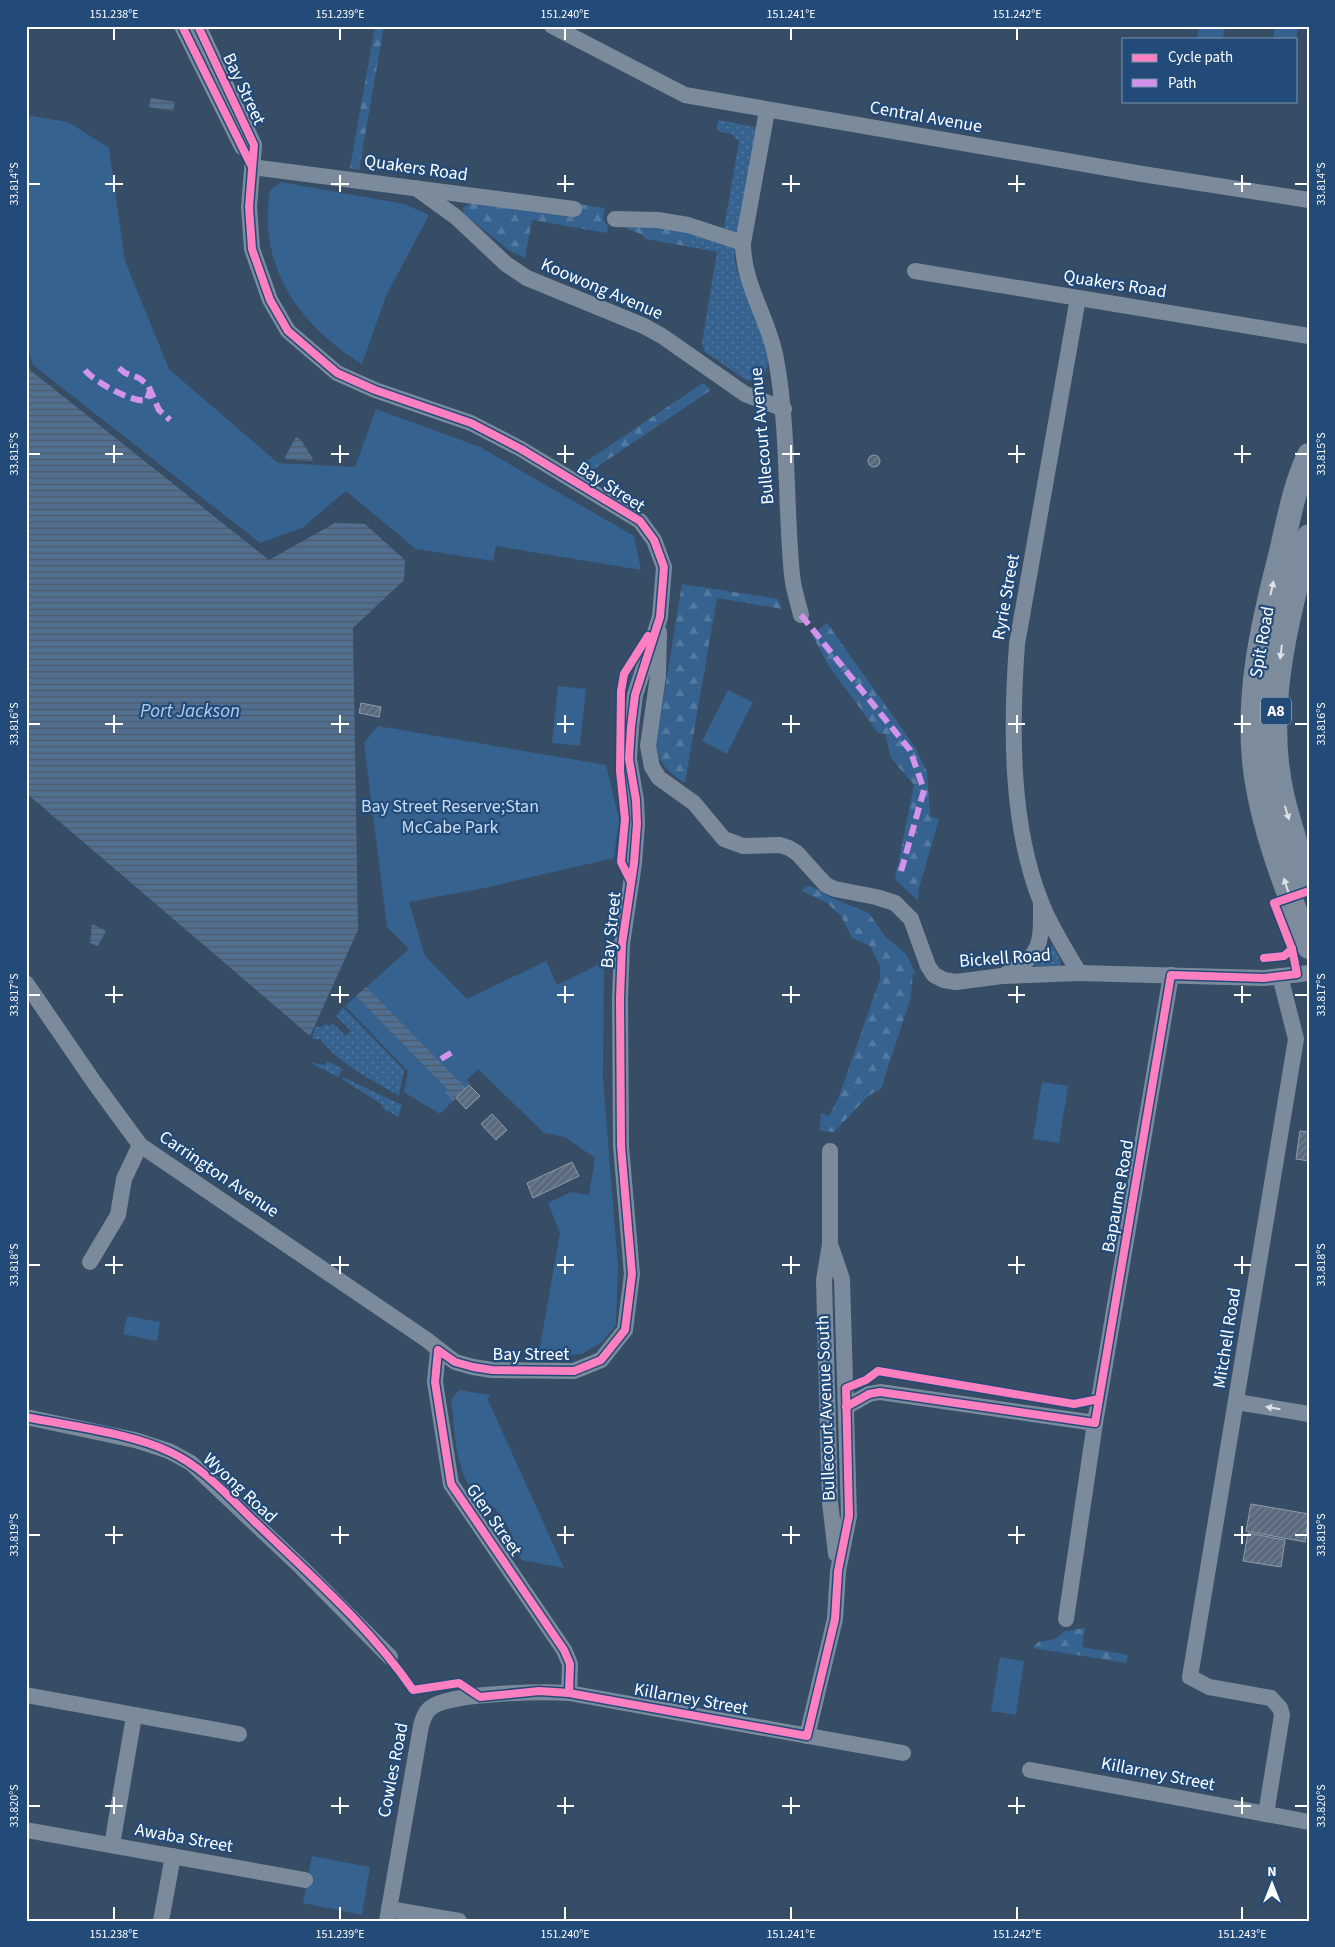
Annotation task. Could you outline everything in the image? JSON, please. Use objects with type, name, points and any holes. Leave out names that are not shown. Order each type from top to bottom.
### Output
[{"type":"highway","name":"Spit Road","points":[[1309,454],[1298,486],[1277,567],[1257,659],[1253,724],[1256,777],[1266,824],[1309,947]]},
{"type":"highway","name":"Spit Road","points":[[1309,536],[1282,642],[1276,697],[1276,735],[1283,798],[1309,886]]},
{"type":"street","name":"Bay Street","points":[[182,26],[252,167]]},
{"type":"street","name":"Bay Street","points":[[198,26],[254,146],[249,207],[252,249],[270,300],[288,331],[311,353],[337,373],[375,390],[471,423],[521,448],[640,522],[654,540],[664,567],[660,617],[635,694],[631,727],[630,759],[636,800],[637,824],[634,863],[622,944],[620,999],[621,1146],[632,1274],[625,1330],[601,1360],[574,1371],[492,1370],[455,1362],[438,1350]]},
{"type":"street","name":"Central Avenue","points":[[552,26],[685,95],[767,111],[1309,200]]},
{"type":"street","name":"Bullecourt Avenue","points":[[767,111],[744,243],[743,263],[770,333],[776,358],[784,409],[792,577],[801,615]]},
{"type":"street","name":"Quakers Road","points":[[252,167],[574,209]]},
{"type":"street","name":"Koowong Avenue","points":[[416,188],[456,217],[506,264],[527,278],[644,326],[669,340],[745,394],[784,409]]},
{"type":"street","points":[[615,219],[658,220],[688,226],[744,243]]},
{"type":"street","name":"Quakers Road","points":[[915,271],[1309,336]]},
{"type":"street","name":"Ryrie Street","points":[[1078,298],[1017,644],[1014,685],[1018,806],[1027,855],[1041,904],[1078,973]]},
{"type":"street","name":"Bickell Road","points":[[660,617],[658,676],[648,746],[652,767],[659,778],[694,803],[724,839],[744,846],[780,845],[789,848],[797,853],[826,885],[835,889],[876,897],[895,904],[911,919],[922,954],[934,974],[944,980],[956,982],[1002,976],[1078,973],[1264,978],[1309,973]]},
{"type":"street","name":"Ryrie Street","points":[[1002,976],[1020,967],[1036,953],[1040,943],[1041,904]]},
{"type":"street","name":"Bapaume Road","points":[[1066,1619],[1095,1423],[1171,975]]},
{"type":"street","name":"Mitchell Road","points":[[1266,1814],[1282,1715],[1280,1708],[1271,1698],[1209,1687],[1190,1677],[1296,1039],[1280,976]]},
{"type":"street","name":"Carrington Avenue","points":[[26,983],[140,1145],[427,1340],[438,1350]]},
{"type":"street","points":[[90,1262],[118,1215],[124,1179],[140,1145]]},
{"type":"street","name":"Bullecourt Avenue South","points":[[830,1151],[830,1244],[824,1280],[830,1502],[838,1571]]},
{"type":"street","name":"Bullecourt Avenue South","points":[[807,1736],[835,1619],[838,1571],[849,1516],[842,1279],[830,1244]]},
{"type":"street","name":"Glen Street","points":[[438,1350],[434,1382],[451,1484],[564,1650],[570,1664],[569,1692]]},
{"type":"street","points":[[846,1407],[869,1394],[880,1392],[1095,1423]]},
{"type":"street","points":[[1237,1402],[1309,1414]]},
{"type":"street","name":"Wyong Road","points":[[26,1418],[135,1440],[169,1451],[191,1463],[301,1567],[390,1657]]},
{"type":"street","name":"Cowles Road","points":[[388,1915],[420,1726],[429,1709],[443,1702],[495,1695],[539,1691],[569,1692]]},
{"type":"street","name":"Killarney Street","points":[[569,1692],[902,1753]]},
{"type":"street","points":[[26,1695],[239,1734]]},
{"type":"street","points":[[112,1845],[134,1716]]},
{"type":"street","name":"Killarney Street","points":[[1030,1770],[1309,1822]]},
{"type":"street","name":"Awaba Street","points":[[26,1830],[305,1880]]},
{"type":"street","points":[[161,1921],[173,1856]]},
{"type":"street","points":[[388,1915],[459,1921]]},
{"type":"green space","points":[[375,26],[384,26],[359,170],[350,168]]},
{"type":"green space","points":[[1199,26],[1225,26],[1223,38],[1197,38]]},
{"type":"green space","points":[[1275,26],[1298,26],[1296,38],[1273,38]]},
{"type":"green space","points":[[26,115],[68,122],[109,148],[125,261],[169,369],[278,463],[355,467],[376,409],[480,447],[634,536],[641,570],[496,546],[493,561],[416,549],[346,491],[302,528],[260,543],[33,365],[26,342]]},
{"type":"green space","points":[[718,120],[756,127],[735,245],[735,261],[738,274],[760,323],[765,340],[768,356],[766,370],[758,381],[746,380],[705,352],[702,343],[717,252],[691,247],[693,232],[654,216],[724,228],[739,142],[732,134],[717,131]]},
{"type":"green space","points":[[281,182],[404,204],[429,215],[386,296],[362,364],[320,332],[302,313],[288,292],[277,269],[270,244],[268,218],[270,190]]},
{"type":"green space","points":[[471,202],[573,217],[576,215],[578,204],[605,208],[603,219],[608,226],[607,233],[532,220],[525,258],[510,251],[464,214],[463,208]]},
{"type":"green space","points":[[626,223],[693,232],[691,247],[646,239],[641,234],[627,229]]},
{"type":"green space","points":[[703,383],[711,390],[591,471],[582,464]]},
{"type":"green space","points":[[682,584],[778,599],[782,609],[717,598],[685,783],[662,763],[656,744]]},
{"type":"green space","points":[[827,623],[915,747],[927,772],[930,816],[939,819],[919,888],[918,901],[895,879],[914,785],[891,758],[885,734],[878,733],[829,666],[812,635]]},
{"type":"green space","points":[[558,686],[586,689],[580,746],[552,743]]},
{"type":"green space","points":[[728,690],[753,702],[727,754],[702,741]]},
{"type":"green space","name":"Bay Street Reserve;Stan McCabe Park","points":[[378,726],[606,765],[619,819],[614,858],[489,887],[409,902],[425,956],[467,999],[546,961],[557,985],[604,962],[603,1078],[618,1267],[616,1325],[602,1342],[582,1354],[538,1358],[560,1233],[548,1203],[571,1192],[589,1195],[595,1158],[565,1137],[544,1133],[478,1069],[467,1080],[470,1084],[440,1114],[404,1092],[408,1071],[345,1006],[409,949],[387,927],[364,743]]},
{"type":"green space","points":[[806,886],[811,886],[832,898],[869,913],[884,935],[906,954],[917,976],[913,972],[911,997],[881,1089],[868,1096],[834,1132],[820,1131],[821,1113],[829,1116],[838,1099],[880,979],[880,966],[870,946],[852,938],[841,916],[827,903],[802,891]]},
{"type":"green space","points":[[1048,945],[1053,946],[1061,962],[1060,966],[1035,966],[1043,957]]},
{"type":"green space","points":[[343,1007],[404,1070],[399,1096],[346,1064],[320,1039],[312,1039],[315,1027],[322,1027],[326,1023],[329,1026],[333,1023],[346,1036],[351,1031],[336,1016]]},
{"type":"green space","points":[[327,1061],[343,1069],[338,1077],[311,1063],[325,1065]]},
{"type":"green space","points":[[343,1077],[402,1105],[398,1117],[387,1110],[386,1112],[381,1104],[342,1079]]},
{"type":"green space","points":[[1042,1082],[1068,1086],[1059,1143],[1033,1139]]},
{"type":"green space","points":[[127,1316],[160,1322],[157,1341],[123,1334]]},
{"type":"green space","points":[[459,1390],[490,1395],[488,1400],[564,1568],[521,1560],[512,1535],[502,1517],[468,1483],[460,1464],[451,1400]]},
{"type":"green space","points":[[1085,1628],[1082,1647],[1128,1655],[1126,1663],[1033,1648],[1038,1642],[1055,1639],[1065,1631]]},
{"type":"green space","points":[[1000,1657],[1024,1661],[1016,1715],[991,1711]]},
{"type":"green space","points":[[312,1856],[370,1867],[362,1915],[303,1903]]},
{"type":"water","points":[[151,98],[175,102],[173,111],[149,107]]},
{"type":"water","name":"Port Jackson","points":[[26,357],[30,370],[269,560],[335,523],[365,524],[405,560],[404,580],[353,628],[358,930],[310,1036],[26,793]]},
{"type":"water","points":[[296,437],[301,440],[313,459],[312,461],[286,459],[285,457]]},
{"type":"water","points":[[92,924],[106,931],[98,946],[90,943]]},
{"type":"water","points":[[366,987],[466,1088],[453,1101],[445,1092],[447,1089],[356,996]]},
{"type":"building","points":[[872,455],[876,455],[880,461],[876,467],[872,467],[868,463],[868,459]]},
{"type":"building","points":[[361,703],[381,707],[379,717],[359,713]]},
{"type":"building","points":[[469,1085],[480,1096],[466,1109],[456,1098]]},
{"type":"building","points":[[492,1114],[507,1130],[496,1140],[481,1124]]},
{"type":"building","points":[[1300,1131],[1309,1132],[1309,1161],[1296,1159]]},
{"type":"building","points":[[572,1162],[579,1176],[533,1198],[527,1183]]},
{"type":"building","points":[[1251,1504],[1309,1514],[1305,1542],[1246,1531]]},
{"type":"building","points":[[1248,1533],[1285,1540],[1281,1567],[1243,1561]]},
{"type":"marked path","points":[[119,368],[148,385],[159,410],[170,420]]},
{"type":"marked path","points":[[85,370],[96,380],[133,399],[147,400],[150,390]]},
{"type":"marked path","points":[[801,615],[910,750],[924,790],[900,875]]},
{"type":"marked path","points":[[441,1059],[454,1051]]},
{"type":"cycle path","points":[[182,26],[252,167]]},
{"type":"cycle path","points":[[198,26],[254,145],[249,207],[252,249],[270,300],[288,331],[337,373],[375,390],[471,423],[521,449],[640,521],[654,540],[664,567],[660,617],[635,695],[629,759],[636,800],[637,824],[634,863],[622,944],[620,999],[621,1146],[632,1274],[625,1330],[601,1360],[574,1371],[492,1370],[455,1362],[438,1350],[435,1382],[451,1484],[564,1650],[570,1664],[569,1693]]},
{"type":"cycle path","points":[[631,882],[621,862],[625,819],[620,771],[621,691],[624,674],[648,636]]},
{"type":"cycle path","points":[[1264,958],[1284,956],[1292,949],[1274,903],[1309,891]]},
{"type":"cycle path","points":[[846,1407],[869,1394],[880,1392],[1095,1423],[1171,975],[1264,978],[1297,974],[1292,949]]},
{"type":"cycle path","points":[[26,1417],[137,1440],[170,1452],[194,1466],[225,1493],[359,1623],[413,1690],[459,1683],[480,1697],[539,1691],[569,1693],[807,1736],[835,1619],[838,1571],[849,1516],[846,1388],[866,1380],[878,1371],[1074,1404],[1099,1399]]}]
